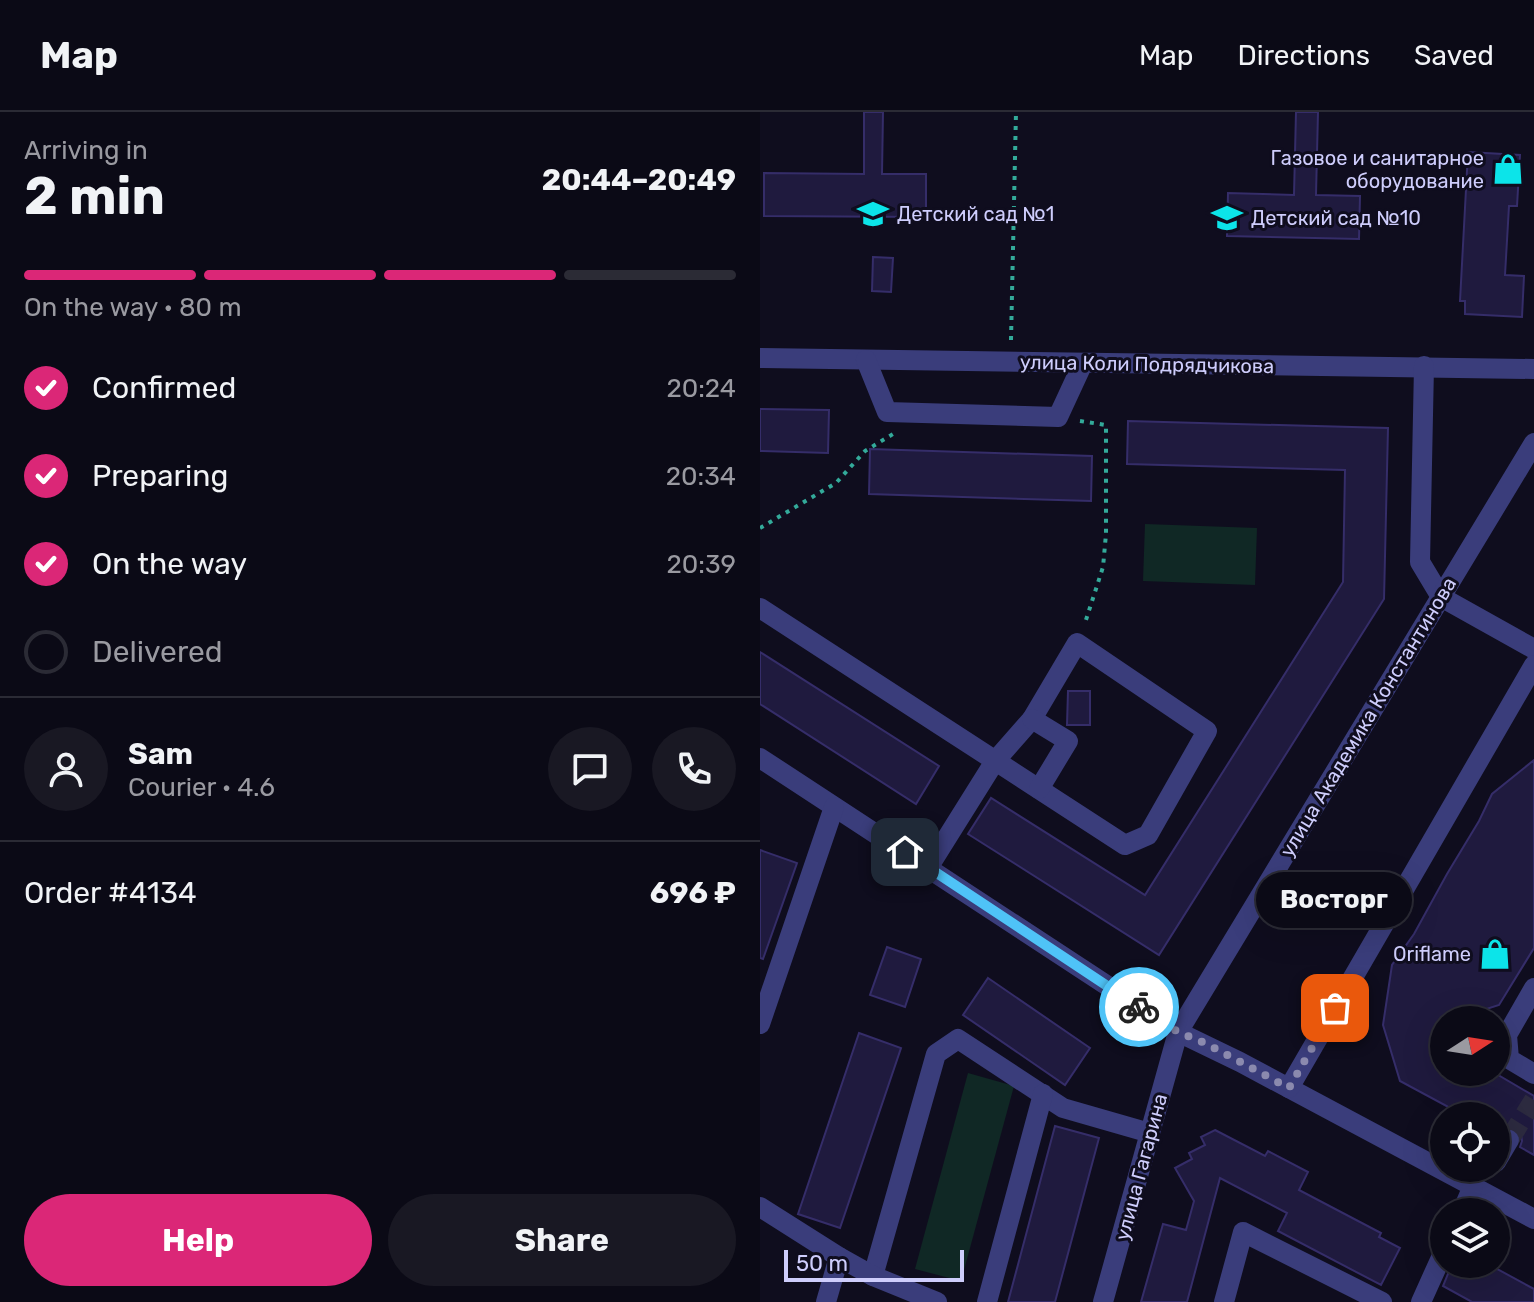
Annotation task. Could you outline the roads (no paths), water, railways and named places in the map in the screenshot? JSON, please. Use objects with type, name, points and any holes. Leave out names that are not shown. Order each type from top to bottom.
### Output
[{"type":"street","name":"улица Коли Подрядчикова","points":[[760,358],[1534,369]]},
{"type":"street","points":[[866,360],[887,412],[1058,417],[1083,363]]},
{"type":"street","points":[[1424,366],[1420,562],[1441,597],[1534,649]]},
{"type":"street","name":"улица Академика Константинова","points":[[1178,1032],[1534,443]]},
{"type":"street","points":[[760,608],[995,761],[1125,845],[1148,835],[1207,731],[1077,643],[1032,719],[995,761],[928,868]]},
{"type":"street","points":[[1289,1088],[1534,665]]},
{"type":"street","points":[[1032,719],[1068,741],[1039,789]]},
{"type":"street","points":[[760,758],[1178,1032],[1217,1049],[1534,1219]]},
{"type":"street","points":[[760,1024],[834,807]]},
{"type":"street","points":[[1534,988],[1507,1035],[1509,1059],[1534,1074]]},
{"type":"street","name":"улица Гагарина","points":[[1103,1302],[1178,1032]]},
{"type":"street","points":[[873,1276],[936,1054],[958,1039],[1063,1108],[1150,1133]]},
{"type":"street","points":[[987,1302],[1043,1094]]},
{"type":"street","points":[[1470,1198],[1481,1182]]},
{"type":"street","points":[[760,1207],[873,1276],[937,1302]]},
{"type":"street","points":[[1224,1302],[1243,1232],[1382,1302]]},
{"type":"street","points":[[826,1302],[839,1257]]},
{"type":"street","points":[[1421,1302],[1432,1278]]},
{"type":"tunnel","points":[[1510,1138],[1534,1100]]},
{"type":"place","name":"Газовое и санитарное оборудование","points":[[1508,169]]},
{"type":"place","name":"Детский сад №1","points":[[873,214]]},
{"type":"place","name":"Детский сад №10","points":[[1227,218]]},
{"type":"place","name":"Oriflame","points":[[1495,954]]},
{"type":"place","name":"Восторг","points":[[1335,1008]]}]
